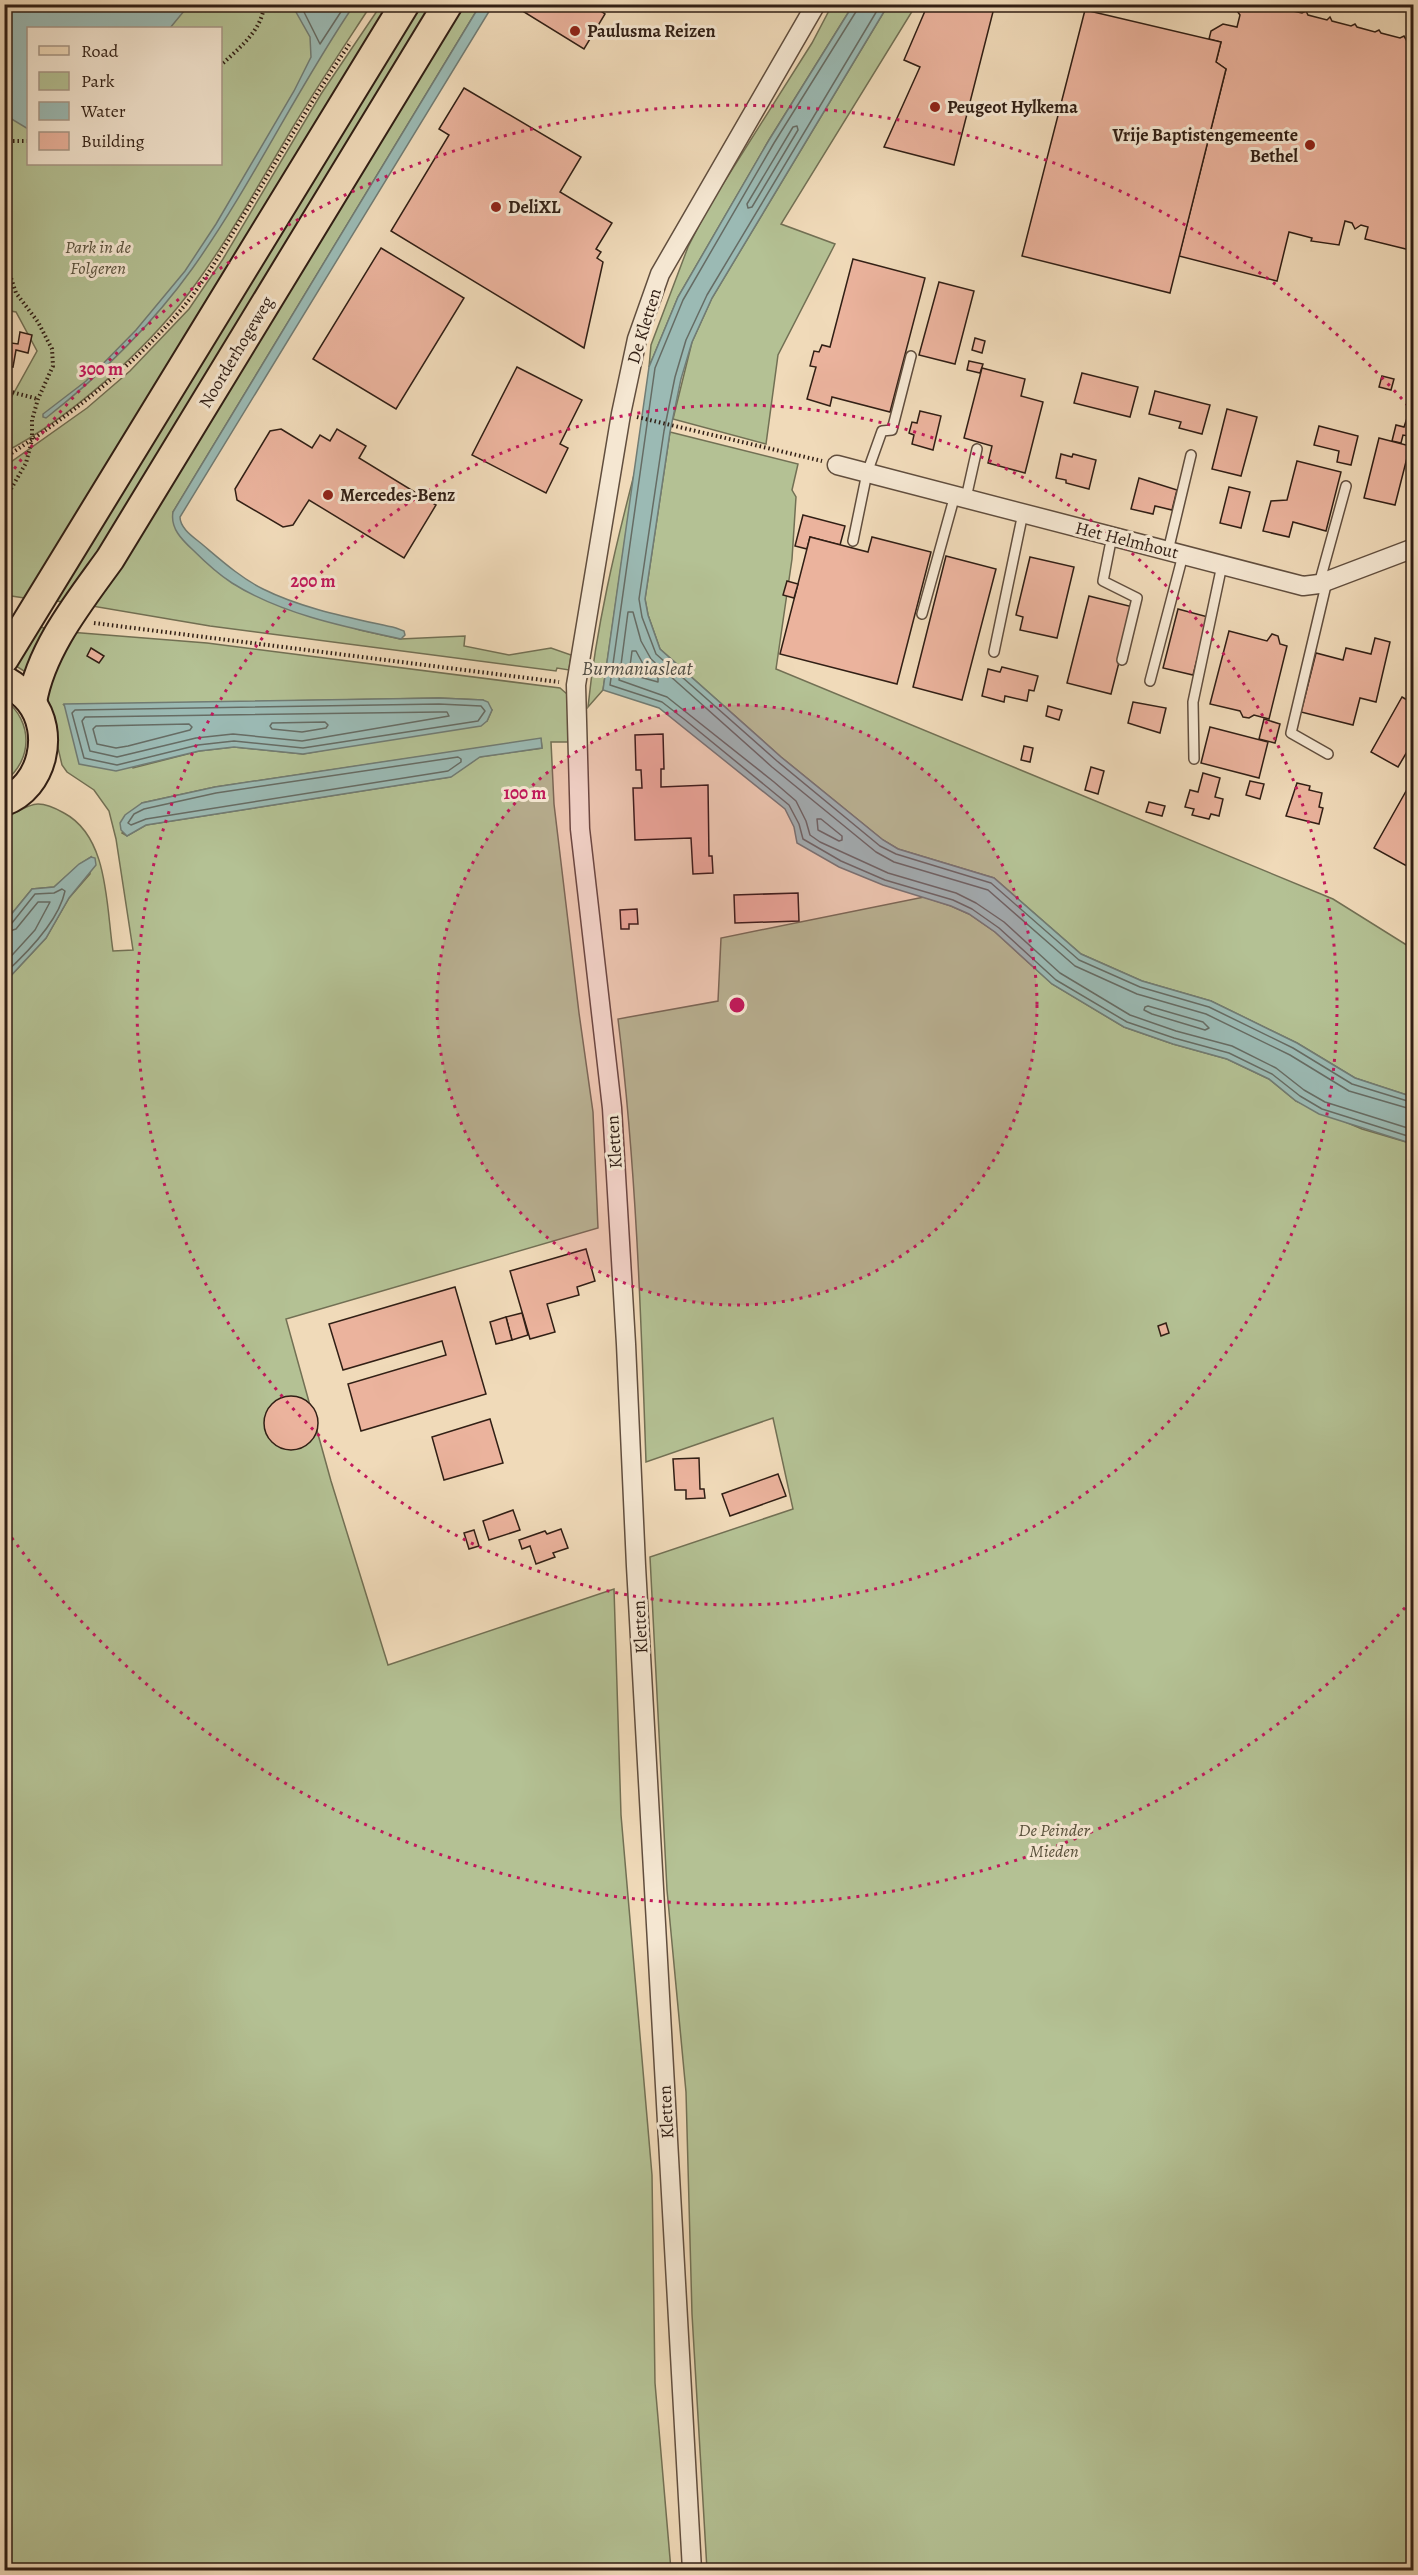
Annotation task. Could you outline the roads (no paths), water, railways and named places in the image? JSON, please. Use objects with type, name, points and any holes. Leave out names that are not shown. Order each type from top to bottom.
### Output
[{"type":"main road","name":"Noorderhogeweg","points":[[4,659],[405,4]]},
{"type":"main road","name":"Noorderhogeweg","points":[[32,702],[40,667],[110,559],[448,4]]},
{"type":"main road","points":[[4,680],[19,689],[32,702],[41,720],[44,740],[41,760],[25,787],[4,801]]},
{"type":"street","name":"De Kletten","points":[[576,685],[621,414],[637,339],[660,274],[816,4]]},
{"type":"street","name":"Het Helmhout","points":[[837,465],[1304,586],[1323,582],[1413,548]]},
{"type":"street","name":"Kletten","points":[[576,685],[580,829],[612,1108],[692,2571]]},
{"type":"lane","points":[[854,541],[867,472],[882,431],[892,430],[911,356]]},
{"type":"lane","points":[[922,614],[977,449]]},
{"type":"lane","points":[[1150,681],[1176,553],[1191,455]]},
{"type":"lane","points":[[1328,754],[1291,733],[1346,486]]},
{"type":"lane","points":[[994,652],[1023,513]]},
{"type":"lane","points":[[1112,536],[1103,582],[1137,598],[1122,660]]},
{"type":"lane","points":[[1194,759],[1193,702],[1222,565]]},
{"type":"water","points":[[5,4],[189,4],[171,27],[27,27],[27,128],[5,115]]},
{"type":"water","points":[[292,5],[354,5],[214,237],[192,269],[143,330],[106,367],[46,418],[43,417],[43,414],[86,381],[136,330],[185,271],[216,224],[294,91],[311,57],[310,37]]},
{"type":"water","points":[[480,5],[493,5],[180,517],[182,525],[192,536],[255,585],[278,596],[311,607],[396,628],[404,631],[405,635],[401,639],[314,618],[251,594],[222,576],[185,542],[173,523],[173,512]]},
{"type":"water","name":"Burmaniasleat","points":[[853,5],[888,5],[712,298],[692,342],[681,379],[670,432],[645,599],[660,649],[781,757],[883,840],[898,849],[994,878],[1081,954],[1142,981],[1211,1001],[1297,1043],[1355,1078],[1413,1097],[1413,1144],[1319,1114],[1296,1101],[1269,1079],[1227,1059],[1124,1027],[1052,984],[995,932],[969,914],[951,906],[883,885],[839,867],[797,843],[794,827],[785,809],[659,708],[603,690],[649,367],[678,297],[769,140]]},
{"type":"water","points":[[439,698],[483,700],[488,702],[492,710],[487,721],[481,726],[303,754],[234,747],[199,751],[116,771],[79,764],[64,704]]},
{"type":"water","points":[[541,738],[542,748],[480,757],[451,777],[146,825],[127,836],[121,830],[120,823],[125,815],[142,803],[215,787]]},
{"type":"water","points":[[91,857],[95,858],[96,865],[69,898],[46,938],[5,982],[5,922],[32,889],[54,887],[79,864]]},
{"type":"place","name":"Paulusma Reizen","points":[[575,31]]},
{"type":"place","name":"Peugeot Hylkema","points":[[935,107]]},
{"type":"place","name":"Vrije Baptistengemeente Bethel","points":[[1310,145]]},
{"type":"place","name":"DeliXL","points":[[496,207]]},
{"type":"place","name":"Mercedes-Benz","points":[[328,495]]},
{"type":"park label","name":"Park in de Folgeren","points":[[98,257]]},
{"type":"park label","name":"De Peinder Mieden","points":[[1054,1840]]}]
